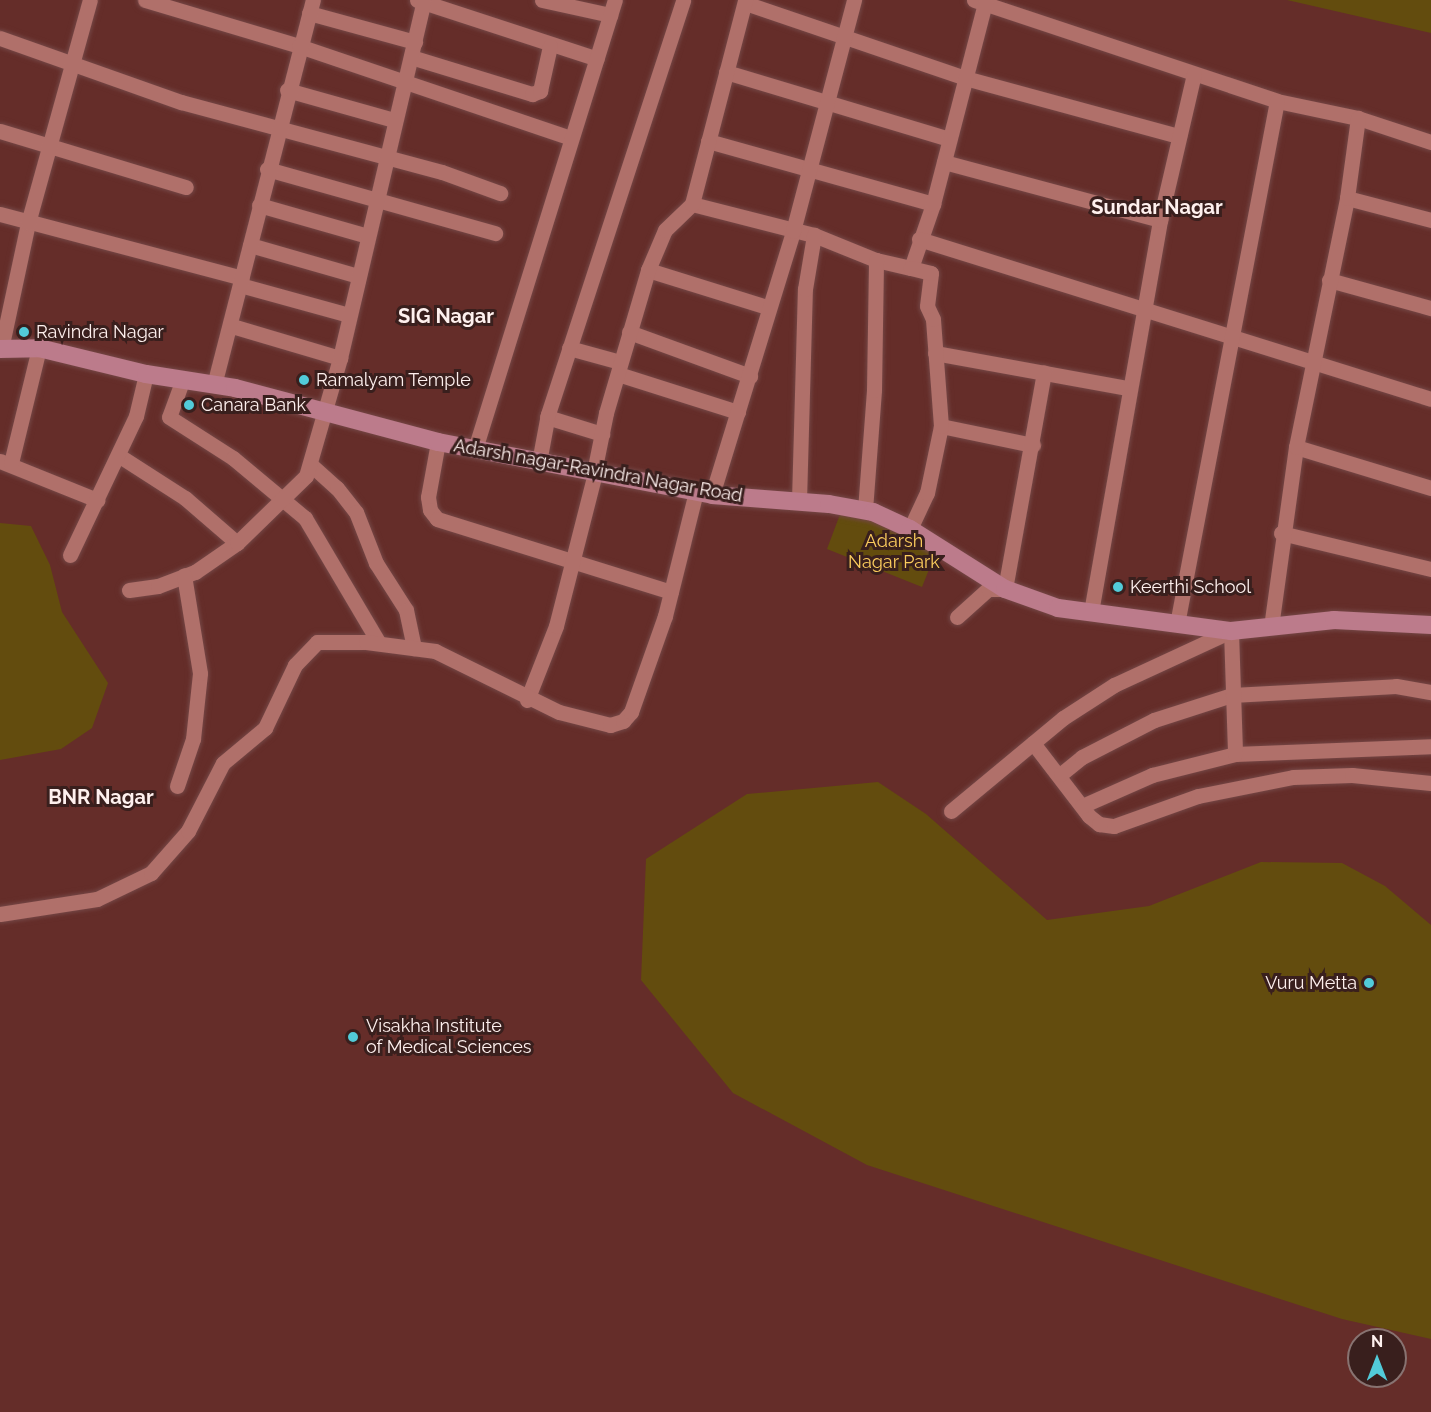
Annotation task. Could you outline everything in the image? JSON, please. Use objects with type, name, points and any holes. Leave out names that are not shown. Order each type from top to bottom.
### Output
[{"type":"street","points":[[1,349],[1,330],[28,223],[90,0]]},
{"type":"street","points":[[145,0],[299,46],[571,138]]},
{"type":"street","points":[[543,0],[610,15]]},
{"type":"street","points":[[475,449],[615,0]]},
{"type":"street","points":[[539,462],[547,417],[683,0]]},
{"type":"street","points":[[0,914],[97,899],[151,873],[188,831],[223,763],[265,728],[295,665],[311,645],[333,640],[379,643],[435,651],[527,700],[610,725],[623,721],[631,712],[704,494],[738,412],[750,376],[767,307],[793,231],[811,168],[842,34],[854,0]]},
{"type":"street","points":[[129,590],[184,576],[237,543],[306,476],[340,358],[385,157],[415,42],[422,1],[550,46],[597,59]]},
{"type":"street","points":[[527,700],[556,626],[619,368],[648,270],[665,230],[692,204],[745,2],[965,78],[1179,136]]},
{"type":"street","points":[[911,268],[919,239],[933,204],[944,162],[965,78],[980,2],[1277,101],[1358,118],[1431,141]]},
{"type":"street","points":[[214,385],[232,326],[277,127],[311,7],[415,42]]},
{"type":"street","points":[[0,38],[72,66],[181,102],[385,157],[500,193]]},
{"type":"street","points":[[411,57],[532,94],[540,91],[550,46]]},
{"type":"street","points":[[726,72],[949,140]]},
{"type":"street","points":[[1091,612],[1128,388],[1160,220],[1194,74]]},
{"type":"street","points":[[287,90],[394,120]]},
{"type":"street","points":[[1177,624],[1277,101]]},
{"type":"street","points":[[1271,627],[1281,533],[1311,362],[1347,198],[1358,118]]},
{"type":"street","points":[[0,131],[50,148],[186,187]]},
{"type":"street","points":[[708,141],[933,204]]},
{"type":"street","points":[[944,162],[1160,220]]},
{"type":"street","points":[[267,169],[376,197],[495,233]]},
{"type":"street","points":[[1347,198],[1431,220]]},
{"type":"street","points":[[692,204],[814,235],[876,260],[931,273],[927,306],[933,319],[941,426],[927,493],[910,529]]},
{"type":"street","points":[[259,205],[368,236]]},
{"type":"street","points":[[0,214],[349,315]]},
{"type":"street","points":[[799,501],[805,289],[814,235]]},
{"type":"street","points":[[919,239],[1145,307],[1431,399]]},
{"type":"street","points":[[249,245],[358,276]]},
{"type":"street","points":[[865,510],[874,390],[876,260]]},
{"type":"street","points":[[648,270],[767,307]]},
{"type":"street","points":[[1329,280],[1431,308]]},
{"type":"street","points":[[232,326],[340,358]]},
{"type":"street","points":[[629,332],[750,376]]},
{"type":"street","points":[[39,348],[6,462],[97,500]]},
{"type":"street","name":"Adarsh nagar-Ravindra Nagar Road","points":[[1,349],[39,348],[146,374],[214,385],[324,411],[438,442],[704,494],[799,501],[865,510],[910,529],[1005,589],[1058,608],[1231,631],[1334,620],[1431,625]]},
{"type":"street","points":[[569,348],[738,412]]},
{"type":"street","points":[[935,353],[1128,388]]},
{"type":"street","points":[[957,617],[988,589],[1005,589],[1033,445],[1044,372]]},
{"type":"street","points":[[70,555],[136,416],[146,374]]},
{"type":"street","points":[[183,379],[169,417],[233,458],[285,498],[305,518],[379,643]]},
{"type":"street","points":[[547,417],[602,434]]},
{"type":"street","points":[[941,426],[1033,445]]},
{"type":"street","points":[[438,442],[428,497],[430,510],[437,519],[671,592]]},
{"type":"street","points":[[1296,447],[1431,488]]},
{"type":"street","points":[[118,455],[185,498],[237,543]]},
{"type":"street","points":[[310,464],[337,488],[356,513],[376,563],[406,610],[414,648]]},
{"type":"street","points":[[1281,533],[1431,569]]},
{"type":"street","points":[[177,786],[193,739],[200,673],[184,576]]},
{"type":"street","points":[[951,811],[1033,743],[1114,685],[1231,631],[1235,754]]},
{"type":"street","points":[[1061,774],[1082,757],[1154,720],[1232,695],[1396,686],[1431,692]]},
{"type":"street","points":[[1082,806],[1152,775],[1235,754],[1430,742]]},
{"type":"street","points":[[1033,743],[1061,774],[1082,806],[1099,824],[1114,826],[1198,796],[1293,777],[1352,775],[1431,783]]},
{"type":"green space","points":[[1287,0],[1431,0],[1431,33]]},
{"type":"green space","name":"Adarsh Nagar Park","points":[[842,509],[938,547],[922,587],[827,549]]},
{"type":"green space","points":[[0,523],[31,526],[50,565],[62,612],[108,683],[92,728],[61,749],[0,760]]},
{"type":"green space","points":[[878,782],[926,814],[1047,920],[1149,906],[1261,862],[1342,863],[1385,886],[1431,925],[1431,1339],[1407,1334],[1407,1328],[1382,1328],[1342,1319],[867,1165],[733,1093],[641,980],[646,859],[747,794]]},
{"type":"place","name":"Ravindra Nagar","points":[[24,332]]},
{"type":"place","name":"Ramalyam Temple","points":[[304,380]]},
{"type":"place","name":"Canara Bank","points":[[189,405]]},
{"type":"place","name":"Keerthi School","points":[[1118,587]]},
{"type":"place","name":"Vuru Metta","points":[[1369,983]]},
{"type":"place","name":"Visakha Institute of Medical Sciences","points":[[353,1037]]},
{"type":"district","name":"Sundar Nagar","points":[[1157,207]]},
{"type":"district","name":"SIG Nagar","points":[[446,316]]},
{"type":"district","name":"BNR Nagar","points":[[101,797]]}]
